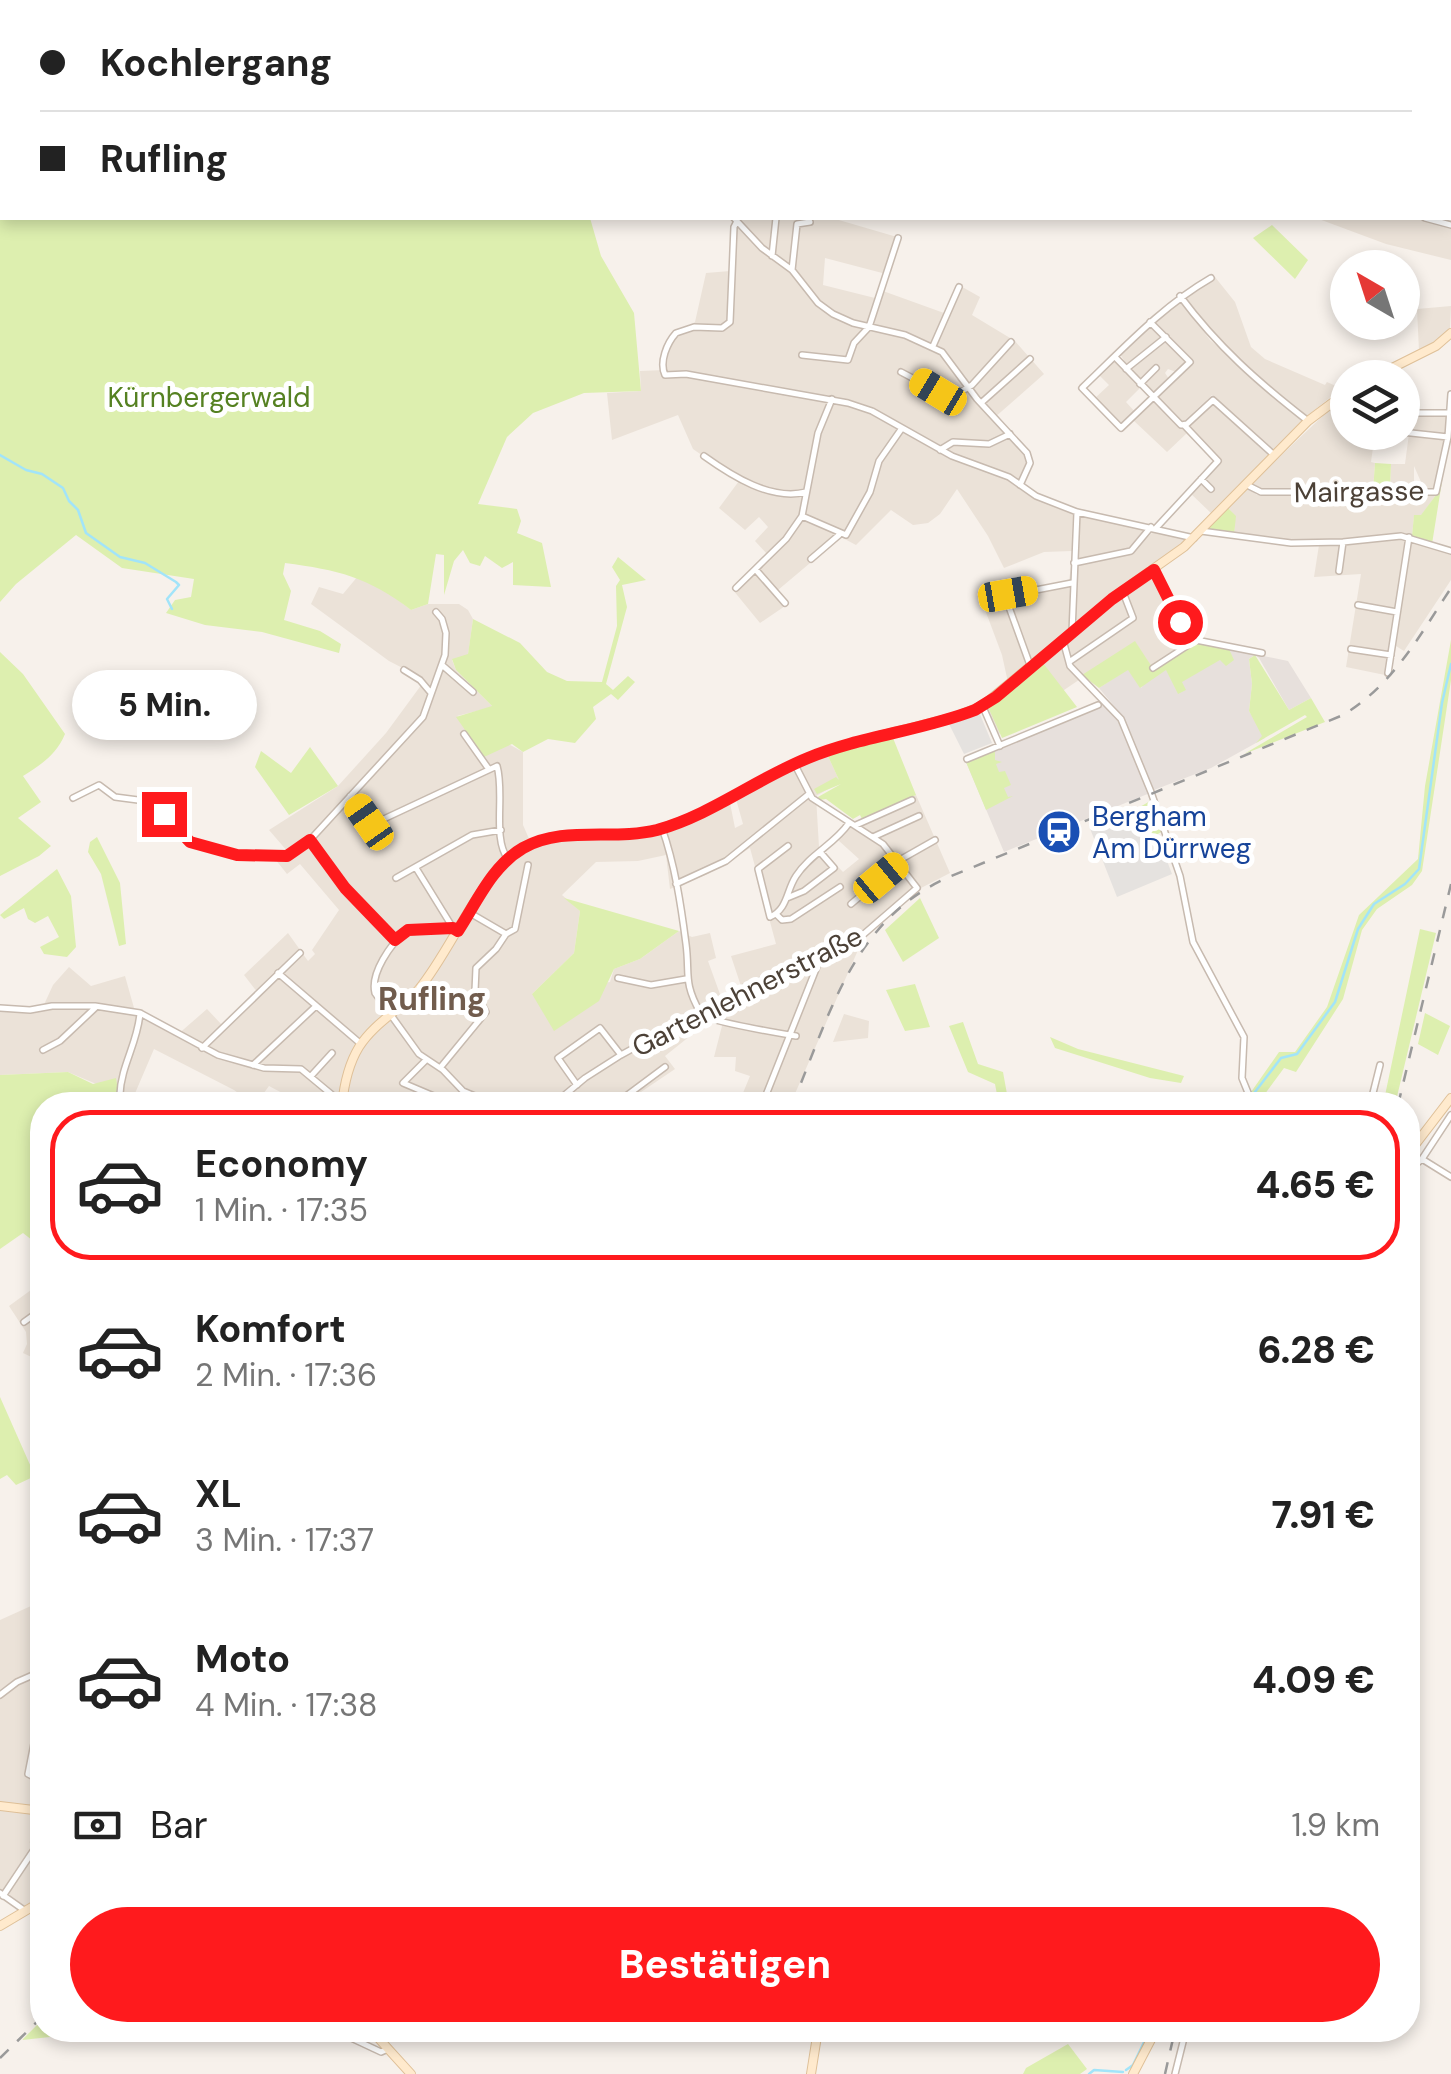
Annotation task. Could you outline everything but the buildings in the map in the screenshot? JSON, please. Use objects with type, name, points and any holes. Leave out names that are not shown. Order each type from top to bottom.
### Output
[{"type":"street","points":[[736,220],[730,322],[722,328],[694,327],[676,332],[664,354],[665,375],[686,374],[832,399],[867,410],[940,450],[1009,477],[1036,496],[1076,512],[1198,535],[1343,542],[1409,538],[1451,551]]},
{"type":"street","points":[[737,220],[772,256],[792,270],[822,307],[844,320],[933,346],[952,362],[968,388],[1030,461],[1020,486]]},
{"type":"street","points":[[772,256],[776,220]]},
{"type":"street","points":[[792,270],[797,224],[810,222]]},
{"type":"street","points":[[802,355],[848,360],[854,342],[868,327],[898,238]]},
{"type":"street","points":[[1150,322],[1190,362],[1123,428],[1082,388],[1150,322],[1180,296],[1211,278]]},
{"type":"street","points":[[933,346],[959,287]]},
{"type":"street","points":[[1180,296],[1211,338],[1308,421]]},
{"type":"street","points":[[1408,360],[1436,346],[1451,333]]},
{"type":"street","points":[[1126,369],[1166,338]]},
{"type":"street","points":[[901,372],[951,396],[968,388],[1011,342]]},
{"type":"street","points":[[1074,564],[1131,551],[1218,461],[1115,357]]},
{"type":"street","points":[[981,403],[1030,359]]},
{"type":"street","points":[[1140,384],[1156,368]]},
{"type":"street","name":"Mairgasse","points":[[1246,484],[1260,492],[1436,492],[1448,436],[1451,394]]},
{"type":"street","points":[[736,588],[786,539],[802,516],[818,433],[832,399]]},
{"type":"street","points":[[1184,426],[1214,400],[1274,455]]},
{"type":"street","points":[[344,1092],[347,1074],[361,1044],[421,986],[455,929],[508,859],[535,842],[556,836],[626,834],[662,828],[829,750],[960,716],[982,706],[1122,591],[1198,535],[1328,404]]},
{"type":"street","points":[[1420,413],[1449,413]]},
{"type":"street","points":[[802,516],[846,535],[870,492],[879,461],[902,428]]},
{"type":"street","points":[[940,450],[953,442],[989,444],[1010,434]]},
{"type":"street","points":[[1420,434],[1448,436]]},
{"type":"street","points":[[704,456],[764,488],[786,495],[806,492]]},
{"type":"street","points":[[1201,479],[1211,489]]},
{"type":"street","points":[[1072,632],[1076,512]]},
{"type":"street","points":[[811,559],[839,535]]},
{"type":"street","points":[[1388,673],[1409,538]]},
{"type":"street","points":[[1339,571],[1343,542]]},
{"type":"street","points":[[756,570],[786,603]]},
{"type":"street","points":[[1154,570],[1180,622],[1196,640],[1262,654]]},
{"type":"street","points":[[1031,668],[1004,596],[1072,583]]},
{"type":"street","points":[[1069,662],[1133,618],[1122,591]]},
{"type":"street","points":[[1358,605],[1398,612]]},
{"type":"street","points":[[73,798],[99,784],[115,797],[138,800],[157,809],[194,844],[246,856],[291,854],[310,840],[415,728],[426,710],[442,664],[446,633],[436,612]]},
{"type":"street","points":[[1064,640],[1069,662],[1124,724],[1175,860],[1192,942],[1244,1037],[1242,1078],[1248,1092]]},
{"type":"street","points":[[1153,668],[1196,640]]},
{"type":"street","points":[[1351,649],[1391,655]]},
{"type":"street","points":[[442,664],[473,692]]},
{"type":"street","points":[[404,670],[431,693]]},
{"type":"street","points":[[967,759],[1098,705]]},
{"type":"street","points":[[982,706],[1000,746]]},
{"type":"street","points":[[464,734],[489,769]]},
{"type":"street","points":[[794,764],[809,794],[883,844],[898,862]]},
{"type":"street","points":[[350,796],[373,824],[497,766],[500,849],[508,859]]},
{"type":"street","points":[[676,884],[726,861],[809,794]]},
{"type":"street","points":[[773,916],[787,898],[796,875],[852,824],[912,800]]},
{"type":"street","points":[[872,837],[918,816]]},
{"type":"street","points":[[662,828],[687,949],[686,978],[698,1012],[705,1019],[793,1035]]},
{"type":"street","points":[[396,878],[472,835],[501,830]]},
{"type":"street","points":[[310,840],[345,888],[395,940]]},
{"type":"street","points":[[851,904],[898,862],[934,840]]},
{"type":"street","points":[[788,846],[758,869],[773,916],[791,919],[840,887]]},
{"type":"street","points":[[787,898],[804,891],[834,868],[820,852]]},
{"type":"street","name":"Gartenlehnerstraße","points":[[570,1092],[621,1055],[758,980],[858,940],[917,888],[898,862]]},
{"type":"street","points":[[440,1068],[486,1012],[476,994],[476,968],[515,929],[528,864]]},
{"type":"street","points":[[416,868],[455,929]]},
{"type":"street","points":[[470,913],[506,934]]},
{"type":"street","points":[[455,929],[408,930],[395,940],[372,986],[426,1060],[465,1092]]},
{"type":"street","points":[[202,1048],[300,953]]},
{"type":"street","points":[[768,1092],[793,1035],[818,957]]},
{"type":"street","points":[[278,973],[361,1044]]},
{"type":"street","points":[[618,978],[651,985],[686,978]]},
{"type":"street","points":[[253,1064],[317,1005]]},
{"type":"street","points":[[44,1050],[60,1041],[95,1006]]},
{"type":"street","points":[[0,1008],[95,1006],[140,1013],[202,1048],[264,1068],[297,1068],[329,1092]]},
{"type":"street","points":[[120,1092],[140,1013]]},
{"type":"street","name":"Gartenlehnerstraße","points":[[577,1085],[558,1058],[600,1028],[621,1055]]},
{"type":"street","points":[[311,1076],[332,1053]]},
{"type":"street","points":[[426,1060],[403,1082],[426,1092]]},
{"type":"street","points":[[1373,1092],[1380,1065]]},
{"type":"street","points":[[632,1092],[666,1067]]},
{"type":"street","points":[[1420,1138],[1451,1098]]},
{"type":"street","points":[[1451,1115],[1422,1159],[1451,1177]]},
{"type":"street","points":[[24,1322],[30,1318]]},
{"type":"street","points":[[0,1695],[30,1676]]},
{"type":"street","points":[[0,1806],[30,1809]]},
{"type":"street","points":[[26,1913],[2,1894],[30,1856]]},
{"type":"street","points":[[0,1926],[30,1910]]},
{"type":"street","points":[[355,2042],[381,2052],[388,2049]]},
{"type":"street","points":[[382,2042],[412,2074]]},
{"type":"street","points":[[810,2074],[816,2042]]},
{"type":"street","points":[[1133,2074],[1150,2042]]},
{"type":"street","points":[[1175,2074],[1183,2042]]},
{"type":"shaded area","points":[[733,220],[839,220],[897,237],[886,274],[825,258],[823,285],[875,298],[883,291],[944,313],[957,284],[980,297],[972,315],[1015,341],[1044,374],[994,418],[1027,457],[1028,466],[1016,486],[1073,512],[1072,551],[1044,552],[1004,568],[957,489],[940,514],[928,523],[913,525],[891,510],[856,545],[841,537],[778,590],[788,604],[760,623],[733,590],[767,554],[755,541],[768,527],[759,517],[745,530],[719,508],[739,481],[693,449],[678,415],[612,440],[607,393],[641,391],[640,371],[665,370],[670,346],[677,335],[695,322],[706,273],[730,271]]},
{"type":"shaded area","points":[[1321,220],[1426,220],[1451,228],[1451,260]]},
{"type":"shaded area","points":[[1215,277],[1235,302],[1251,347],[1265,359],[1325,385],[1330,383],[1330,398],[1306,417],[1215,340],[1185,297]]},
{"type":"shaded area","points":[[1181,301],[1210,340],[1303,420],[1274,450],[1212,395],[1182,423],[1156,397],[1192,361],[1152,323]]},
{"type":"shaded area","points":[[1451,306],[1450,329],[1419,351],[1418,340],[1420,309]]},
{"type":"shaded area","points":[[1150,325],[1163,339],[1127,365],[1120,354]]},
{"type":"shaded area","points":[[1166,340],[1188,361],[1176,372],[1168,369],[1165,373],[1169,379],[1154,394],[1130,368]]},
{"type":"shaded area","points":[[1114,361],[1141,387],[1126,402],[1136,413],[1122,426],[1094,399],[1109,385],[1099,375]]},
{"type":"shaded area","points":[[1154,401],[1187,433],[1167,452],[1133,420]]},
{"type":"shaded area","points":[[1211,403],[1268,455],[1212,514],[1188,491],[1214,462],[1210,450],[1188,427]]},
{"type":"shaded area","points":[[1329,410],[1330,450],[1373,450],[1373,491],[1259,490],[1250,485]]},
{"type":"shaded area","points":[[1446,414],[1445,434],[1420,432],[1420,415]]},
{"type":"shaded area","points":[[1420,436],[1445,439],[1436,490],[1425,491],[1414,466],[1414,491],[1390,491],[1391,464],[1405,464],[1407,450],[1420,450]]},
{"type":"shaded area","points":[[1248,488],[1257,495],[1436,495],[1421,516],[1414,516],[1412,536],[1279,540],[1234,535],[1235,516],[1228,508]]},
{"type":"shaded area","points":[[1079,515],[1147,529],[1130,550],[1079,561]]},
{"type":"shaded area","points":[[1154,531],[1188,539],[1148,571],[1186,644],[1151,666],[1135,642],[999,734],[985,706],[1009,687],[1002,655],[981,599],[1069,581],[1071,566],[1131,553]]},
{"type":"shaded area","points":[[1407,540],[1385,675],[1346,667],[1361,574],[1314,577],[1319,545]]},
{"type":"shaded area","points":[[1411,540],[1451,554],[1451,580],[1404,651],[1396,646]]},
{"type":"shaded area","points":[[358,576],[384,589],[411,610],[428,604],[459,604],[468,610],[473,619],[468,655],[452,660],[456,670],[493,707],[457,716],[523,752],[523,825],[530,841],[643,837],[665,832],[730,803],[735,828],[743,824],[736,799],[827,754],[840,782],[816,796],[819,847],[843,872],[859,859],[838,840],[851,825],[916,795],[950,873],[896,906],[862,941],[796,1092],[743,1092],[750,1076],[735,1071],[736,1057],[714,1057],[723,1022],[715,1020],[695,1021],[695,1032],[665,1056],[675,1069],[641,1092],[280,1092],[269,1086],[265,1092],[237,1092],[154,1049],[136,1092],[115,1092],[68,1072],[0,1075],[0,1008],[42,1009],[53,985],[69,967],[91,986],[125,976],[136,1015],[176,1036],[207,1009],[222,1025],[258,993],[244,975],[288,933],[308,961],[315,954],[312,950],[339,910],[300,864],[287,874],[275,859],[288,852],[269,830],[338,786],[386,733],[422,684],[420,677],[389,661],[311,604],[319,587],[343,594]],"holes":[[[750,848],[776,944],[731,956],[741,986],[721,997],[708,961],[716,958],[710,933],[692,937],[679,931],[640,959],[614,969],[610,982],[532,994],[574,953],[580,911],[562,895],[596,862],[638,861],[666,855],[670,889],[708,874]]]},
{"type":"shaded area","points":[[1201,643],[1288,661],[1311,698],[1289,710],[1255,655],[1249,659],[1249,711],[1265,738],[1211,768],[1154,790],[1123,717],[1099,688],[1128,669],[1141,688],[1154,670]]},
{"type":"shaded area","points":[[1102,706],[1121,724],[1150,793],[1004,852],[966,762]]},
{"type":"shaded area","points":[[979,712],[992,743],[964,754],[949,724]]},
{"type":"shaded area","points":[[1133,809],[1147,844],[1159,840],[1172,874],[1117,897],[1089,826]]},
{"type":"shaded area","points":[[844,1014],[869,1021],[868,1038],[833,1042]]},
{"type":"shaded area","points":[[30,1291],[30,1356],[23,1353],[26,1332],[9,1306]]},
{"type":"shaded area","points":[[30,1606],[30,1905],[26,1908],[0,1891],[0,1620]]},
{"type":"green space","name":"Kürnbergerwald","points":[[0,220],[591,220],[601,256],[634,313],[641,391],[584,393],[533,413],[507,437],[478,504],[517,509],[521,521],[517,533],[542,543],[551,587],[513,585],[513,562],[502,568],[485,556],[480,566],[470,563],[463,550],[454,561],[444,595],[444,555],[436,554],[428,604],[411,610],[352,577],[285,563],[283,574],[291,591],[284,620],[320,631],[341,644],[339,653],[262,632],[205,625],[166,613],[175,600],[191,597],[194,579],[122,568],[76,535],[0,602]]},
{"type":"green space","points":[[1272,225],[1308,260],[1295,279],[1253,238]]},
{"type":"green space","points":[[1375,463],[1391,464],[1390,491],[1373,491]]},
{"type":"green space","points":[[1444,469],[1432,544],[1412,536],[1414,515],[1421,515],[1439,491]]},
{"type":"green space","points":[[1228,508],[1236,516],[1234,535],[1207,530]]},
{"type":"green space","points":[[618,557],[646,580],[622,585],[627,607],[606,684],[613,690],[628,676],[635,682],[618,700],[611,694],[593,707],[596,719],[575,743],[548,739],[523,752],[512,744],[484,757],[456,717],[492,706],[456,670],[452,659],[468,654],[473,619],[520,643],[547,672],[567,681],[602,682],[617,626],[616,586],[620,580],[612,567]]},
{"type":"green space","points":[[1451,640],[1451,680],[1422,871],[1412,885],[1377,909],[1362,930],[1343,999],[1296,1072],[1284,1068],[1266,1092],[1251,1092],[1279,1052],[1295,1052],[1327,1007],[1359,915],[1418,859],[1425,786]]},
{"type":"green space","points":[[1135,641],[1154,670],[1198,643],[1229,649],[1234,660],[1226,666],[1220,660],[1182,682],[1186,690],[1178,694],[1166,670],[1140,688],[1128,670],[1099,688],[1082,675]]},
{"type":"green space","points":[[0,652],[23,674],[65,734],[48,758],[23,776],[41,802],[18,818],[51,846],[0,876]]},
{"type":"green space","points":[[1255,655],[1289,710],[1311,698],[1325,722],[1244,754],[1307,717],[1256,743],[1262,736],[1249,711],[1249,659]]},
{"type":"green space","points":[[1043,663],[1077,707],[1002,738],[988,707]]},
{"type":"green space","points":[[893,738],[916,795],[862,819],[860,815],[853,819],[826,799],[820,800],[818,797],[841,784],[817,794],[814,789],[836,777],[839,780],[827,754]]},
{"type":"green space","points":[[310,747],[338,786],[289,815],[255,767],[261,751],[291,773]]},
{"type":"green space","points":[[995,750],[995,760],[1002,762],[996,764],[999,772],[1005,771],[1011,785],[1004,788],[1008,797],[1013,796],[986,810],[966,762]]},
{"type":"green space","points":[[1152,800],[1163,831],[1151,838],[1138,808]]},
{"type":"green space","points":[[97,837],[120,883],[126,944],[119,946],[101,874],[88,852],[90,842]]},
{"type":"green space","points":[[57,869],[71,896],[76,947],[67,957],[44,954],[40,947],[59,937],[48,916],[35,923],[28,919],[24,908],[4,919],[0,915]]},
{"type":"green space","points":[[564,898],[679,931],[640,959],[614,969],[599,1001],[554,1031],[532,994],[574,953],[580,911]]},
{"type":"green space","points":[[920,898],[939,938],[903,962],[885,930]]},
{"type":"green space","points":[[1420,929],[1436,933],[1398,1092],[1386,1092]]},
{"type":"green space","points":[[915,984],[930,1027],[905,1031],[886,990]]},
{"type":"green space","points":[[1425,1013],[1450,1026],[1438,1055],[1418,1044]]},
{"type":"green space","points":[[963,1022],[978,1064],[1003,1072],[1007,1092],[997,1092],[995,1084],[968,1072],[949,1026]]},
{"type":"green space","points":[[1050,1037],[1078,1049],[1184,1076],[1181,1083],[1150,1078],[1055,1048]]},
{"type":"green space","points":[[68,1072],[93,1084],[116,1078],[118,1092],[30,1092],[30,1239],[23,1233],[0,1249],[0,1075]]},
{"type":"green space","points":[[0,1397],[30,1465],[30,1478],[16,1485],[7,1475],[0,1479]]},
{"type":"green space","points":[[1068,2044],[1087,2069],[1080,2074],[1023,2074],[1026,2068]]},
{"type":"waterway","points":[[0,455],[63,488],[78,510],[86,533],[120,557],[145,563],[176,582],[179,585],[167,599],[172,609]]},
{"type":"waterway","points":[[1255,1092],[1281,1058],[1297,1054],[1335,1002],[1358,929],[1374,904],[1405,884],[1419,869],[1451,664]]},
{"type":"waterway","points":[[1126,2070],[1133,2065],[1144,2042]]},
{"type":"waterway","points":[[1089,2074],[1094,2070],[1123,2072]]},
{"type":"railway","points":[[797,1092],[848,973],[889,918],[916,895],[949,877],[1343,715],[1391,674],[1451,588]]},
{"type":"railway","points":[[1401,1092],[1451,884]]},
{"type":"railway","points":[[0,2058],[30,2029]]},
{"type":"railway","points":[[1165,2074],[1172,2042]]},
{"type":"place","name":"Bergham Am Dürrweg","points":[[1059,832]]},
{"type":"district","name":"Rufling","points":[[432,999]]},
{"type":"route","points":[[164,814],[190,842],[237,855],[287,856],[310,840],[345,888],[395,940],[408,930],[458,931],[494,873],[528,845],[556,836],[626,834],[662,828],[812,756],[975,710],[996,697],[1112,599],[1154,570],[1180,622]]}]
